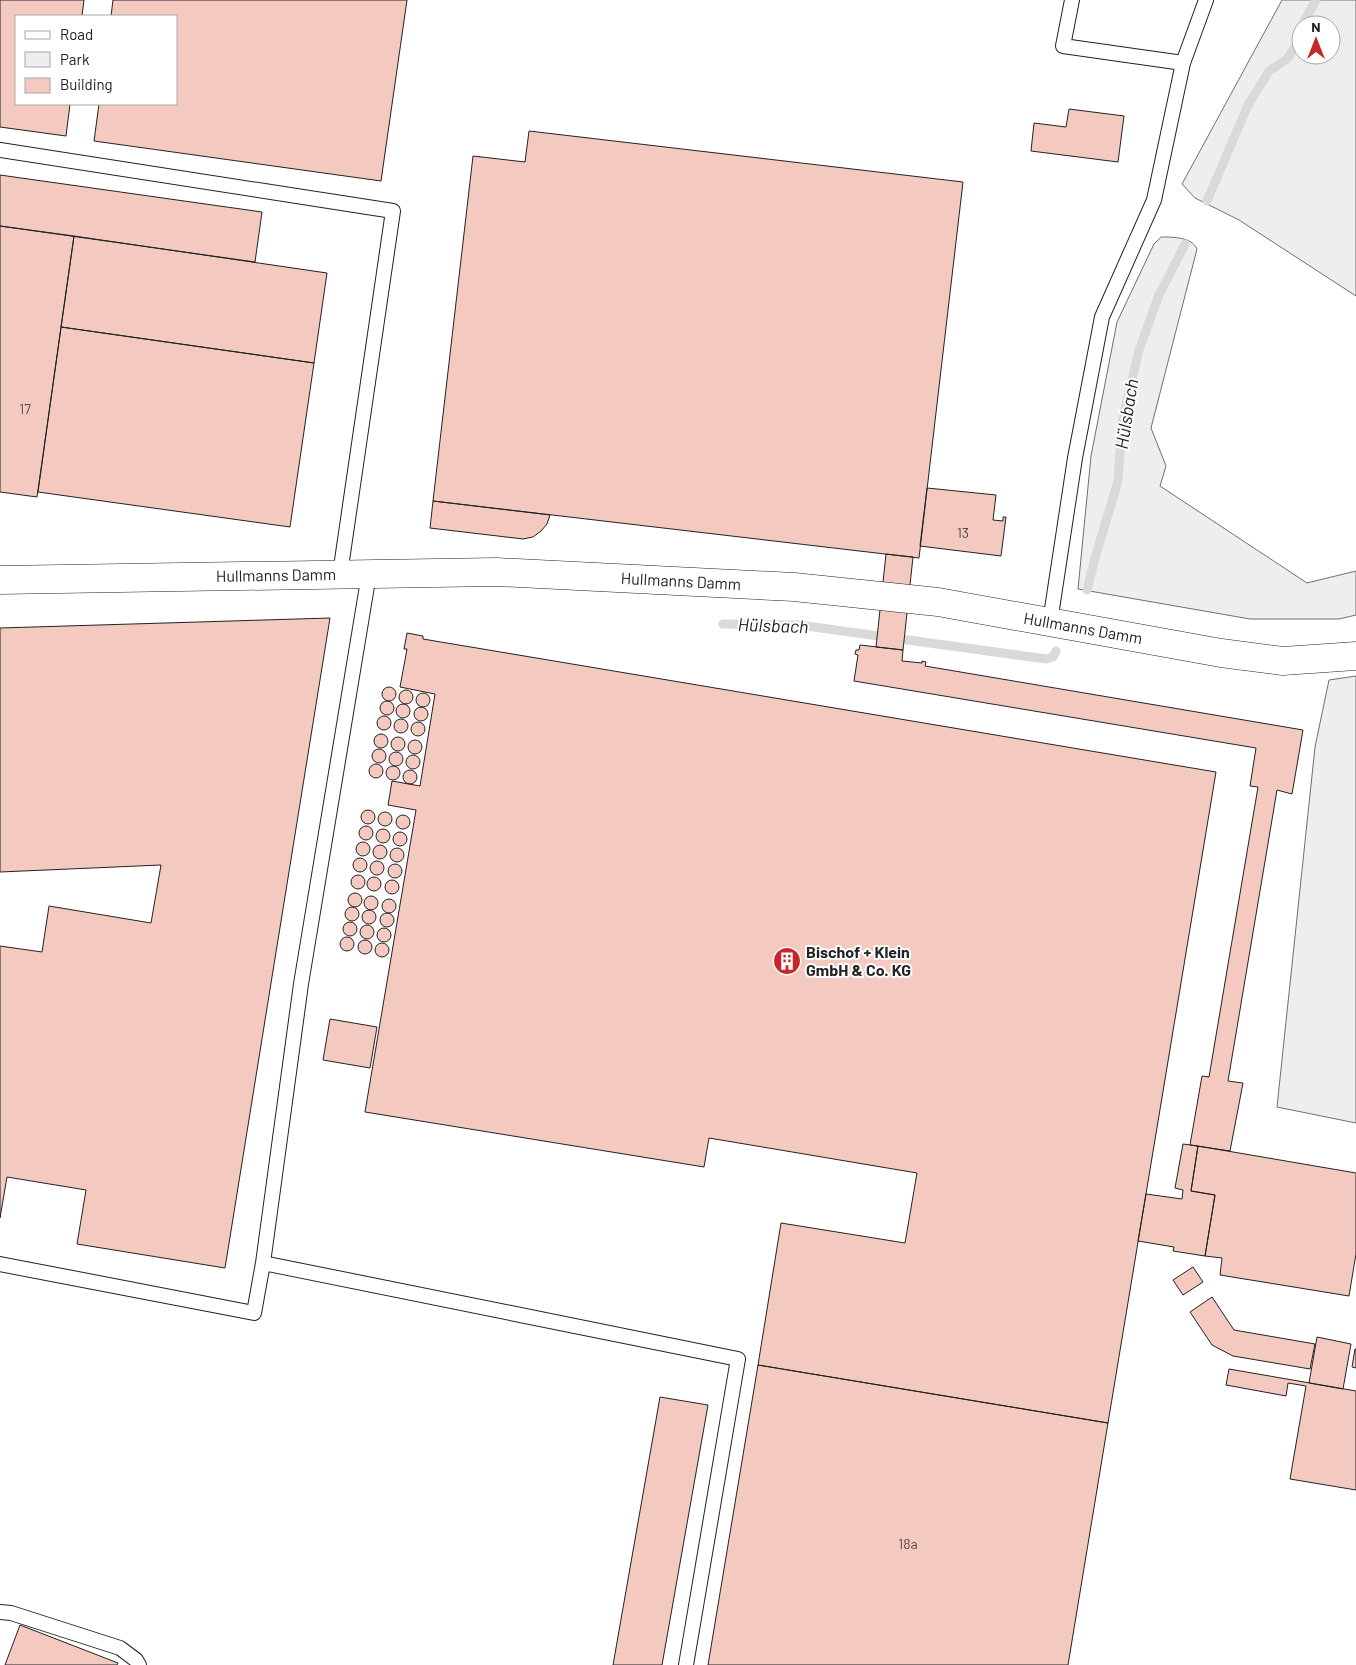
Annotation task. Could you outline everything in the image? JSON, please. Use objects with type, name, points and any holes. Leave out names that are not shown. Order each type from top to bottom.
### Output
[{"type":"street","name":"Hullmanns Damm","points":[[0,580],[496,572],[794,587],[938,602],[1221,653],[1283,661],[1356,656]]},
{"type":"lane","points":[[1072,0],[1063,46],[1183,63]]},
{"type":"lane","points":[[1050,622],[1075,458],[1102,317],[1154,200],[1183,63],[1206,0]]},
{"type":"lane","points":[[0,150],[393,211],[340,574]]},
{"type":"lane","points":[[0,1264],[254,1313],[263,1263],[301,984],[370,574]]},
{"type":"lane","points":[[263,1263],[738,1359],[686,1665]]},
{"type":"lane","points":[[0,1612],[11,1613],[120,1648],[136,1660],[139,1665]]},
{"type":"green space","points":[[1282,0],[1356,0],[1356,296],[1239,220],[1195,198],[1182,184]]},
{"type":"green space","points":[[1161,237],[1187,240],[1195,245],[1197,249],[1151,428],[1166,466],[1160,486],[1307,583],[1356,571],[1356,615],[1339,619],[1250,619],[1078,589],[1091,456],[1117,322],[1154,244]]},
{"type":"green space","points":[[1356,676],[1356,1123],[1277,1107],[1315,747],[1329,680]]},
{"type":"building","points":[[0,0],[84,0],[82,15],[15,15],[15,105],[70,105],[66,136],[0,127]]},
{"type":"building","points":[[113,0],[407,0],[381,181],[94,141],[99,105],[178,105],[178,15],[111,15]]},
{"type":"building","points":[[1069,109],[1124,116],[1118,162],[1031,151],[1034,123],[1066,127]]},
{"type":"building","points":[[529,131],[963,182],[919,558],[433,501],[473,156],[525,162]]},
{"type":"building","points":[[0,175],[262,212],[255,262],[0,226]]},
{"type":"building","points":[[0,226],[74,236],[37,497],[0,492]]},
{"type":"building","points":[[74,236],[327,273],[314,363],[61,327]]},
{"type":"building","points":[[61,327],[314,363],[290,527],[38,492]]},
{"type":"building","points":[[927,488],[996,495],[993,520],[1003,521],[1003,517],[1006,517],[1001,556],[920,546]]},
{"type":"building","points":[[433,501],[550,515],[547,524],[541,531],[533,537],[523,539],[430,528]]},
{"type":"building","points":[[886,554],[913,557],[903,650],[876,647]]},
{"type":"building","points":[[330,618],[225,1268],[77,1244],[86,1190],[7,1177],[0,1218],[0,946],[42,952],[49,906],[151,923],[161,865],[0,872],[0,628]]},
{"type":"building","name":"Bischof + Klein GmbH & Co. KG","points":[[407,633],[423,636],[423,639],[1216,772],[1108,1423],[758,1365],[781,1223],[905,1243],[917,1173],[709,1138],[704,1167],[365,1112],[416,810],[388,805],[392,781],[420,786],[435,694],[400,687],[407,649],[404,649]]},
{"type":"building","points":[[860,645],[903,650],[902,661],[922,663],[922,661],[926,662],[925,666],[1303,730],[1292,794],[1277,790],[1228,1081],[1243,1083],[1230,1151],[1190,1145],[1202,1076],[1209,1077],[1258,787],[1250,786],[1256,748],[854,681],[858,655],[855,654],[856,650],[859,650]]},
{"type":"building","points":[[389,687],[394,689],[396,694],[394,699],[389,701],[384,699],[382,694],[384,689]]},
{"type":"building","points":[[406,690],[411,692],[413,697],[411,702],[406,704],[401,702],[399,697],[401,692]]},
{"type":"building","points":[[423,693],[428,695],[430,700],[428,705],[423,707],[418,705],[416,700],[418,695]]},
{"type":"building","points":[[387,701],[392,703],[394,708],[392,713],[387,715],[382,713],[380,708],[382,703]]},
{"type":"building","points":[[403,704],[408,706],[410,711],[408,716],[403,718],[398,716],[396,711],[398,706]]},
{"type":"building","points":[[421,707],[426,709],[428,714],[426,719],[421,721],[416,719],[414,714],[416,709]]},
{"type":"building","points":[[384,716],[389,718],[391,723],[389,728],[384,730],[379,728],[377,723],[379,718]]},
{"type":"building","points":[[401,719],[406,721],[408,726],[406,731],[401,733],[396,731],[394,726],[396,721]]},
{"type":"building","points":[[418,722],[423,724],[425,729],[423,734],[418,736],[413,734],[411,729],[413,724]]},
{"type":"building","points":[[381,734],[386,736],[388,741],[386,746],[381,748],[376,746],[374,741],[376,736]]},
{"type":"building","points":[[398,737],[403,739],[405,744],[403,749],[398,751],[393,749],[391,744],[393,739]]},
{"type":"building","points":[[415,740],[420,742],[422,747],[420,752],[415,754],[410,752],[408,747],[410,742]]},
{"type":"building","points":[[379,749],[384,751],[386,756],[384,761],[379,763],[374,761],[372,756],[374,751]]},
{"type":"building","points":[[396,752],[401,754],[403,759],[401,764],[396,766],[391,764],[389,759],[391,754]]},
{"type":"building","points":[[413,755],[418,757],[420,762],[418,767],[413,769],[408,767],[406,762],[408,757]]},
{"type":"building","points":[[376,764],[381,766],[383,771],[381,776],[376,778],[371,776],[369,771],[371,766]]},
{"type":"building","points":[[393,766],[398,768],[400,773],[398,778],[393,780],[388,778],[386,773],[388,768]]},
{"type":"building","points":[[410,770],[415,772],[417,777],[415,782],[410,784],[405,782],[403,777],[405,772]]},
{"type":"building","points":[[368,810],[373,812],[375,817],[373,822],[368,824],[363,822],[361,817],[363,812]]},
{"type":"building","points":[[385,812],[390,814],[392,819],[390,824],[385,826],[380,824],[378,819],[380,814]]},
{"type":"building","points":[[403,815],[408,817],[410,822],[408,827],[403,829],[398,827],[396,822],[398,817]]},
{"type":"building","points":[[366,826],[371,828],[373,833],[371,838],[366,840],[361,838],[359,833],[361,828]]},
{"type":"building","points":[[383,829],[388,831],[390,836],[388,841],[383,843],[378,841],[376,836],[378,831]]},
{"type":"building","points":[[400,832],[405,834],[407,839],[405,844],[400,846],[395,844],[393,839],[395,834]]},
{"type":"building","points":[[363,842],[368,844],[370,849],[368,854],[363,856],[358,854],[356,849],[358,844]]},
{"type":"building","points":[[380,845],[385,847],[387,852],[385,857],[380,859],[375,857],[373,852],[375,847]]},
{"type":"building","points":[[397,848],[402,850],[404,855],[402,860],[397,862],[392,860],[390,855],[392,850]]},
{"type":"building","points":[[360,858],[365,860],[367,865],[365,870],[360,872],[355,870],[353,865],[355,860]]},
{"type":"building","points":[[377,861],[382,863],[384,868],[382,873],[377,875],[372,873],[370,868],[372,863]]},
{"type":"building","points":[[395,864],[400,866],[402,871],[400,876],[395,878],[390,876],[388,871],[390,866]]},
{"type":"building","points":[[358,875],[363,877],[365,882],[363,887],[358,889],[353,887],[351,882],[353,877]]},
{"type":"building","points":[[374,877],[379,879],[381,884],[379,889],[374,891],[369,889],[367,884],[369,879]]},
{"type":"building","points":[[392,880],[397,882],[399,887],[397,892],[392,894],[387,892],[385,887],[387,882]]},
{"type":"building","points":[[355,893],[360,895],[362,900],[360,905],[355,907],[350,905],[348,900],[350,895]]},
{"type":"building","points":[[371,896],[376,898],[378,903],[376,908],[371,910],[366,908],[364,903],[366,898]]},
{"type":"building","points":[[389,899],[394,901],[396,906],[394,911],[389,913],[384,911],[382,906],[384,901]]},
{"type":"building","points":[[352,907],[357,909],[359,914],[357,919],[352,921],[347,919],[345,914],[347,909]]},
{"type":"building","points":[[369,910],[374,912],[376,917],[374,922],[369,924],[364,922],[362,917],[364,912]]},
{"type":"building","points":[[387,913],[392,915],[394,920],[392,925],[387,927],[382,925],[380,920],[382,915]]},
{"type":"building","points":[[350,922],[355,924],[357,929],[355,934],[350,936],[345,934],[343,929],[345,924]]},
{"type":"building","points":[[367,925],[372,927],[374,932],[372,937],[367,939],[362,937],[360,932],[362,927]]},
{"type":"building","points":[[384,928],[389,930],[391,935],[389,940],[384,942],[379,940],[377,935],[379,930]]},
{"type":"building","points":[[347,937],[352,939],[354,944],[352,949],[347,951],[342,949],[340,944],[342,939]]},
{"type":"building","points":[[365,940],[370,942],[372,947],[370,952],[365,954],[360,952],[358,947],[360,942]]},
{"type":"building","points":[[382,943],[387,945],[389,950],[387,955],[382,957],[377,955],[375,950],[377,945]]},
{"type":"building","points":[[330,1019],[377,1027],[370,1068],[323,1060]]},
{"type":"building","points":[[1183,1144],[1198,1146],[1191,1191],[1215,1195],[1205,1256],[1173,1251],[1174,1247],[1138,1241],[1146,1194],[1182,1199],[1183,1190],[1175,1188]]},
{"type":"building","points":[[1198,1146],[1356,1173],[1356,1254],[1349,1296],[1220,1275],[1222,1258],[1205,1256],[1215,1195],[1191,1191]]},
{"type":"building","points":[[1193,1267],[1203,1282],[1183,1295],[1173,1280]]},
{"type":"building","points":[[1212,1297],[1234,1330],[1315,1344],[1310,1369],[1233,1356],[1212,1345],[1190,1312]]},
{"type":"building","points":[[1317,1337],[1351,1344],[1343,1389],[1309,1383]]},
{"type":"building","points":[[1356,1349],[1356,1368],[1352,1367]]},
{"type":"building","points":[[758,1365],[1108,1423],[1068,1665],[708,1665]]},
{"type":"building","points":[[1229,1369],[1356,1391],[1356,1490],[1290,1479],[1306,1386],[1288,1383],[1286,1396],[1226,1385]]},
{"type":"building","points":[[660,1397],[708,1405],[662,1665],[613,1665]]},
{"type":"building","points":[[20,1625],[118,1663],[117,1665],[5,1665]]},
{"type":"waterway","name":"Hülsbach","points":[[1308,15],[1316,0]]},
{"type":"waterway","name":"Hülsbach","points":[[1207,201],[1248,105],[1269,71],[1287,59],[1291,53]]},
{"type":"waterway","name":"Hülsbach","points":[[1087,590],[1118,481],[1122,422],[1139,350],[1159,295],[1185,244]]},
{"type":"waterway","name":"Hülsbach","points":[[723,624],[799,625],[1046,659],[1053,657],[1056,651]]},
{"type":"place","name":"Bischof + Klein GmbH & Co. KG","points":[[787,961]]}]
